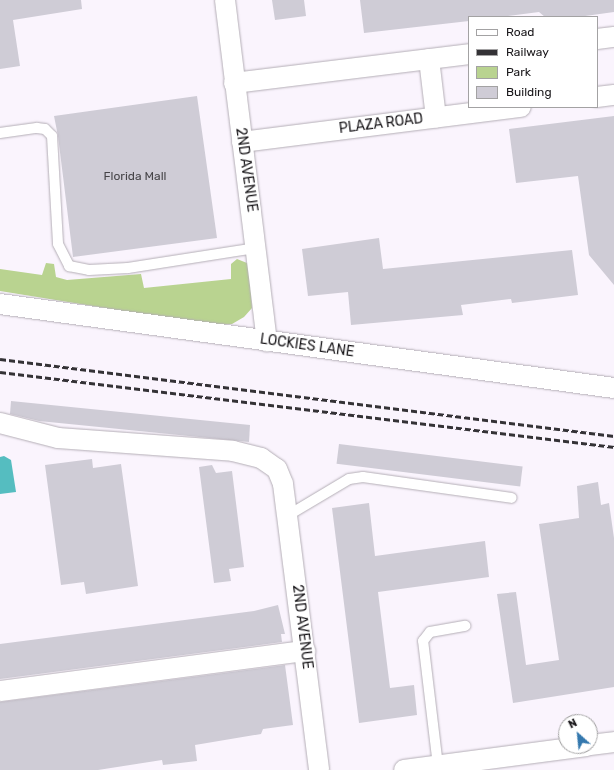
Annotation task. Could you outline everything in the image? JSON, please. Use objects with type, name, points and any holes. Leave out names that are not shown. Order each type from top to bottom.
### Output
[{"type":"street","name":"2ND AVENUE","points":[[225,0],[234,83],[267,341]]},
{"type":"street","points":[[598,39],[614,37]]},
{"type":"street","points":[[234,83],[468,54]]},
{"type":"street","points":[[429,59],[436,118]]},
{"type":"street","points":[[598,97],[614,95]]},
{"type":"street","name":"PLAZA ROAD","points":[[242,142],[513,108]]},
{"type":"street","name":"LOCKIES LANE","points":[[0,304],[614,388]]},
{"type":"street","name":"2ND AVENUE","points":[[0,423],[58,438],[233,451],[271,463],[277,469],[282,484],[287,516],[319,770]]},
{"type":"street","points":[[0,691],[305,651]]},
{"type":"street","points":[[598,744],[614,742]]},
{"type":"street","points":[[404,770],[438,766],[476,765],[558,751]]},
{"type":"lane","points":[[0,133],[37,128],[45,129],[52,136],[58,244],[64,261],[69,266],[89,270],[128,268],[256,248]]},
{"type":"lane","points":[[287,516],[349,479],[363,477],[512,498]]},
{"type":"lane","points":[[438,766],[423,641],[430,632],[465,626]]},
{"type":"green space","points":[[237,259],[247,263],[250,272],[252,308],[244,317],[232,324],[210,325],[0,291],[0,269],[42,275],[46,263],[54,264],[56,277],[67,280],[141,274],[144,288],[231,279],[231,264]]},
{"type":"water","points":[[4,456],[11,460],[16,492],[0,494],[0,457]]},
{"type":"building","points":[[0,0],[81,0],[82,9],[13,20],[20,66],[0,69]]},
{"type":"building","points":[[272,0],[304,0],[306,16],[275,20]]},
{"type":"building","points":[[360,0],[614,0],[614,12],[585,16],[544,16],[539,12],[508,16],[468,16],[468,21],[364,33]]},
{"type":"building","points":[[197,96],[217,238],[73,257],[58,136],[54,116]]},
{"type":"building","points":[[614,116],[614,285],[589,255],[578,176],[516,183],[509,129]]},
{"type":"building","points":[[379,238],[383,269],[572,250],[578,295],[512,303],[511,299],[461,305],[463,315],[351,325],[348,292],[308,296],[302,249]]},
{"type":"building","points":[[11,401],[250,425],[249,442],[39,421],[10,414]]},
{"type":"building","points":[[339,444],[523,467],[520,486],[337,464]]},
{"type":"building","points":[[92,459],[93,468],[121,464],[138,586],[86,594],[84,582],[61,585],[45,465]]},
{"type":"building","points":[[212,465],[216,473],[232,471],[244,567],[229,569],[231,581],[214,583],[199,467]]},
{"type":"building","points":[[598,482],[601,505],[609,503],[614,538],[614,687],[513,703],[497,594],[516,592],[526,665],[559,660],[539,524],[579,518],[577,486]]},
{"type":"building","points":[[369,503],[375,556],[485,541],[489,577],[378,592],[390,688],[414,685],[417,715],[359,723],[332,508]]},
{"type":"building","points":[[278,605],[285,634],[281,634],[282,642],[0,679],[0,644],[254,611]]},
{"type":"building","points":[[285,665],[293,725],[263,729],[261,734],[195,745],[197,761],[163,765],[162,760],[98,770],[0,770],[0,702]]},
{"type":"railway","points":[[0,359],[614,436]]},
{"type":"railway","points":[[0,372],[614,447]]}]
